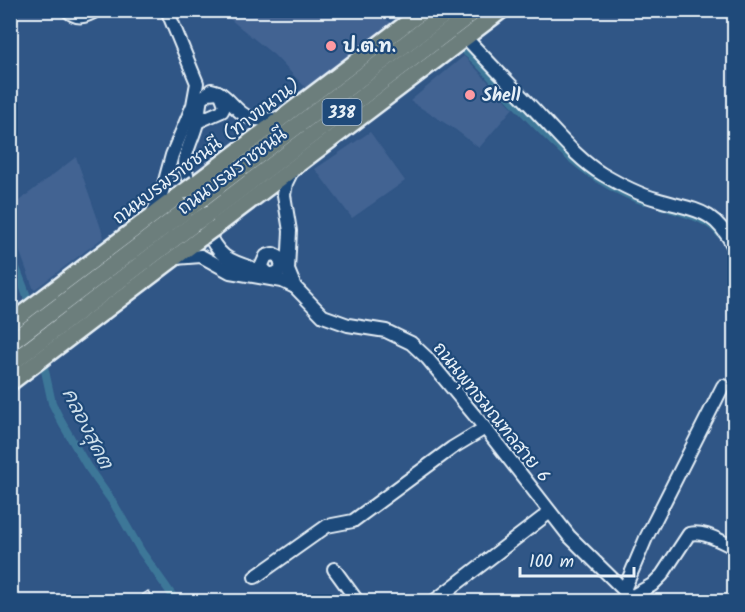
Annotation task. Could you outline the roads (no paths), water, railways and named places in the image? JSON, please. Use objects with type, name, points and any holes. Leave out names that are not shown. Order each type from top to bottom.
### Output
[{"type":"highway","name":"ถนนบรมราชชนนี","points":[[10,363],[31,347],[48,345],[199,210],[450,10]]},
{"type":"highway","name":"ถนนบรมราชชนนี","points":[[10,343],[25,321],[42,319],[199,210],[476,10]]},
{"type":"main road","name":"ถนนบรมราชชนนี (ทางขนาน)","points":[[10,383],[33,366],[48,345],[175,258],[199,210],[282,118],[424,10]]},
{"type":"main road","name":"ถนนบรมราชชนนี (ทางขนาน)","points":[[10,323],[25,321],[40,301],[150,218],[199,210],[294,168],[502,10]]},
{"type":"street","points":[[67,10],[73,16],[81,18],[97,10]]},
{"type":"street","points":[[150,218],[160,199],[172,155],[193,105],[197,83],[167,10]]},
{"type":"street","points":[[466,38],[589,166],[626,187],[655,199],[700,210],[722,226],[735,247]]},
{"type":"street","points":[[197,83],[216,92],[248,117],[258,120],[282,118]]},
{"type":"street","points":[[193,105],[202,93],[216,92]]},
{"type":"street","points":[[216,92],[208,93],[201,99],[197,122],[186,148],[184,166],[187,179],[216,250],[227,259],[268,273],[282,281]]},
{"type":"street","points":[[197,122],[222,111],[225,105],[216,92]]},
{"type":"street","points":[[294,168],[285,189],[290,231],[288,270],[295,287]]},
{"type":"street","points":[[249,277],[279,272],[289,252]]},
{"type":"street","points":[[268,273],[262,265],[266,256],[276,255],[282,263]]},
{"type":"street","name":"ถนนพุทธมณฑลสาย 6","points":[[175,258],[201,256],[230,272],[282,281],[295,287],[323,316],[348,325],[386,331],[411,343],[427,358],[485,428],[572,540],[628,597]]},
{"type":"street","points":[[628,597],[646,538],[723,386]]},
{"type":"street","points":[[255,577],[327,526],[353,521],[452,448],[485,428]]},
{"type":"street","points":[[433,602],[550,512]]},
{"type":"street","points":[[628,597],[651,585],[662,575],[689,534],[694,532],[707,535],[735,547]]},
{"type":"street","points":[[334,569],[353,600]]},
{"type":"waterway","points":[[373,10],[403,19]]},
{"type":"waterway","points":[[466,52],[564,152],[602,181],[644,201]]},
{"type":"waterway","points":[[662,206],[702,220],[720,234]]},
{"type":"waterway","name":"คลองสุคต","points":[[10,251],[31,310]]},
{"type":"waterway","name":"คลองสุคต","points":[[42,357],[52,403],[62,423],[141,551],[177,602]]},
{"type":"place","name":"ป.ต.ท.","points":[[331,46]]},
{"type":"place","name":"Shell","points":[[470,95]]}]
